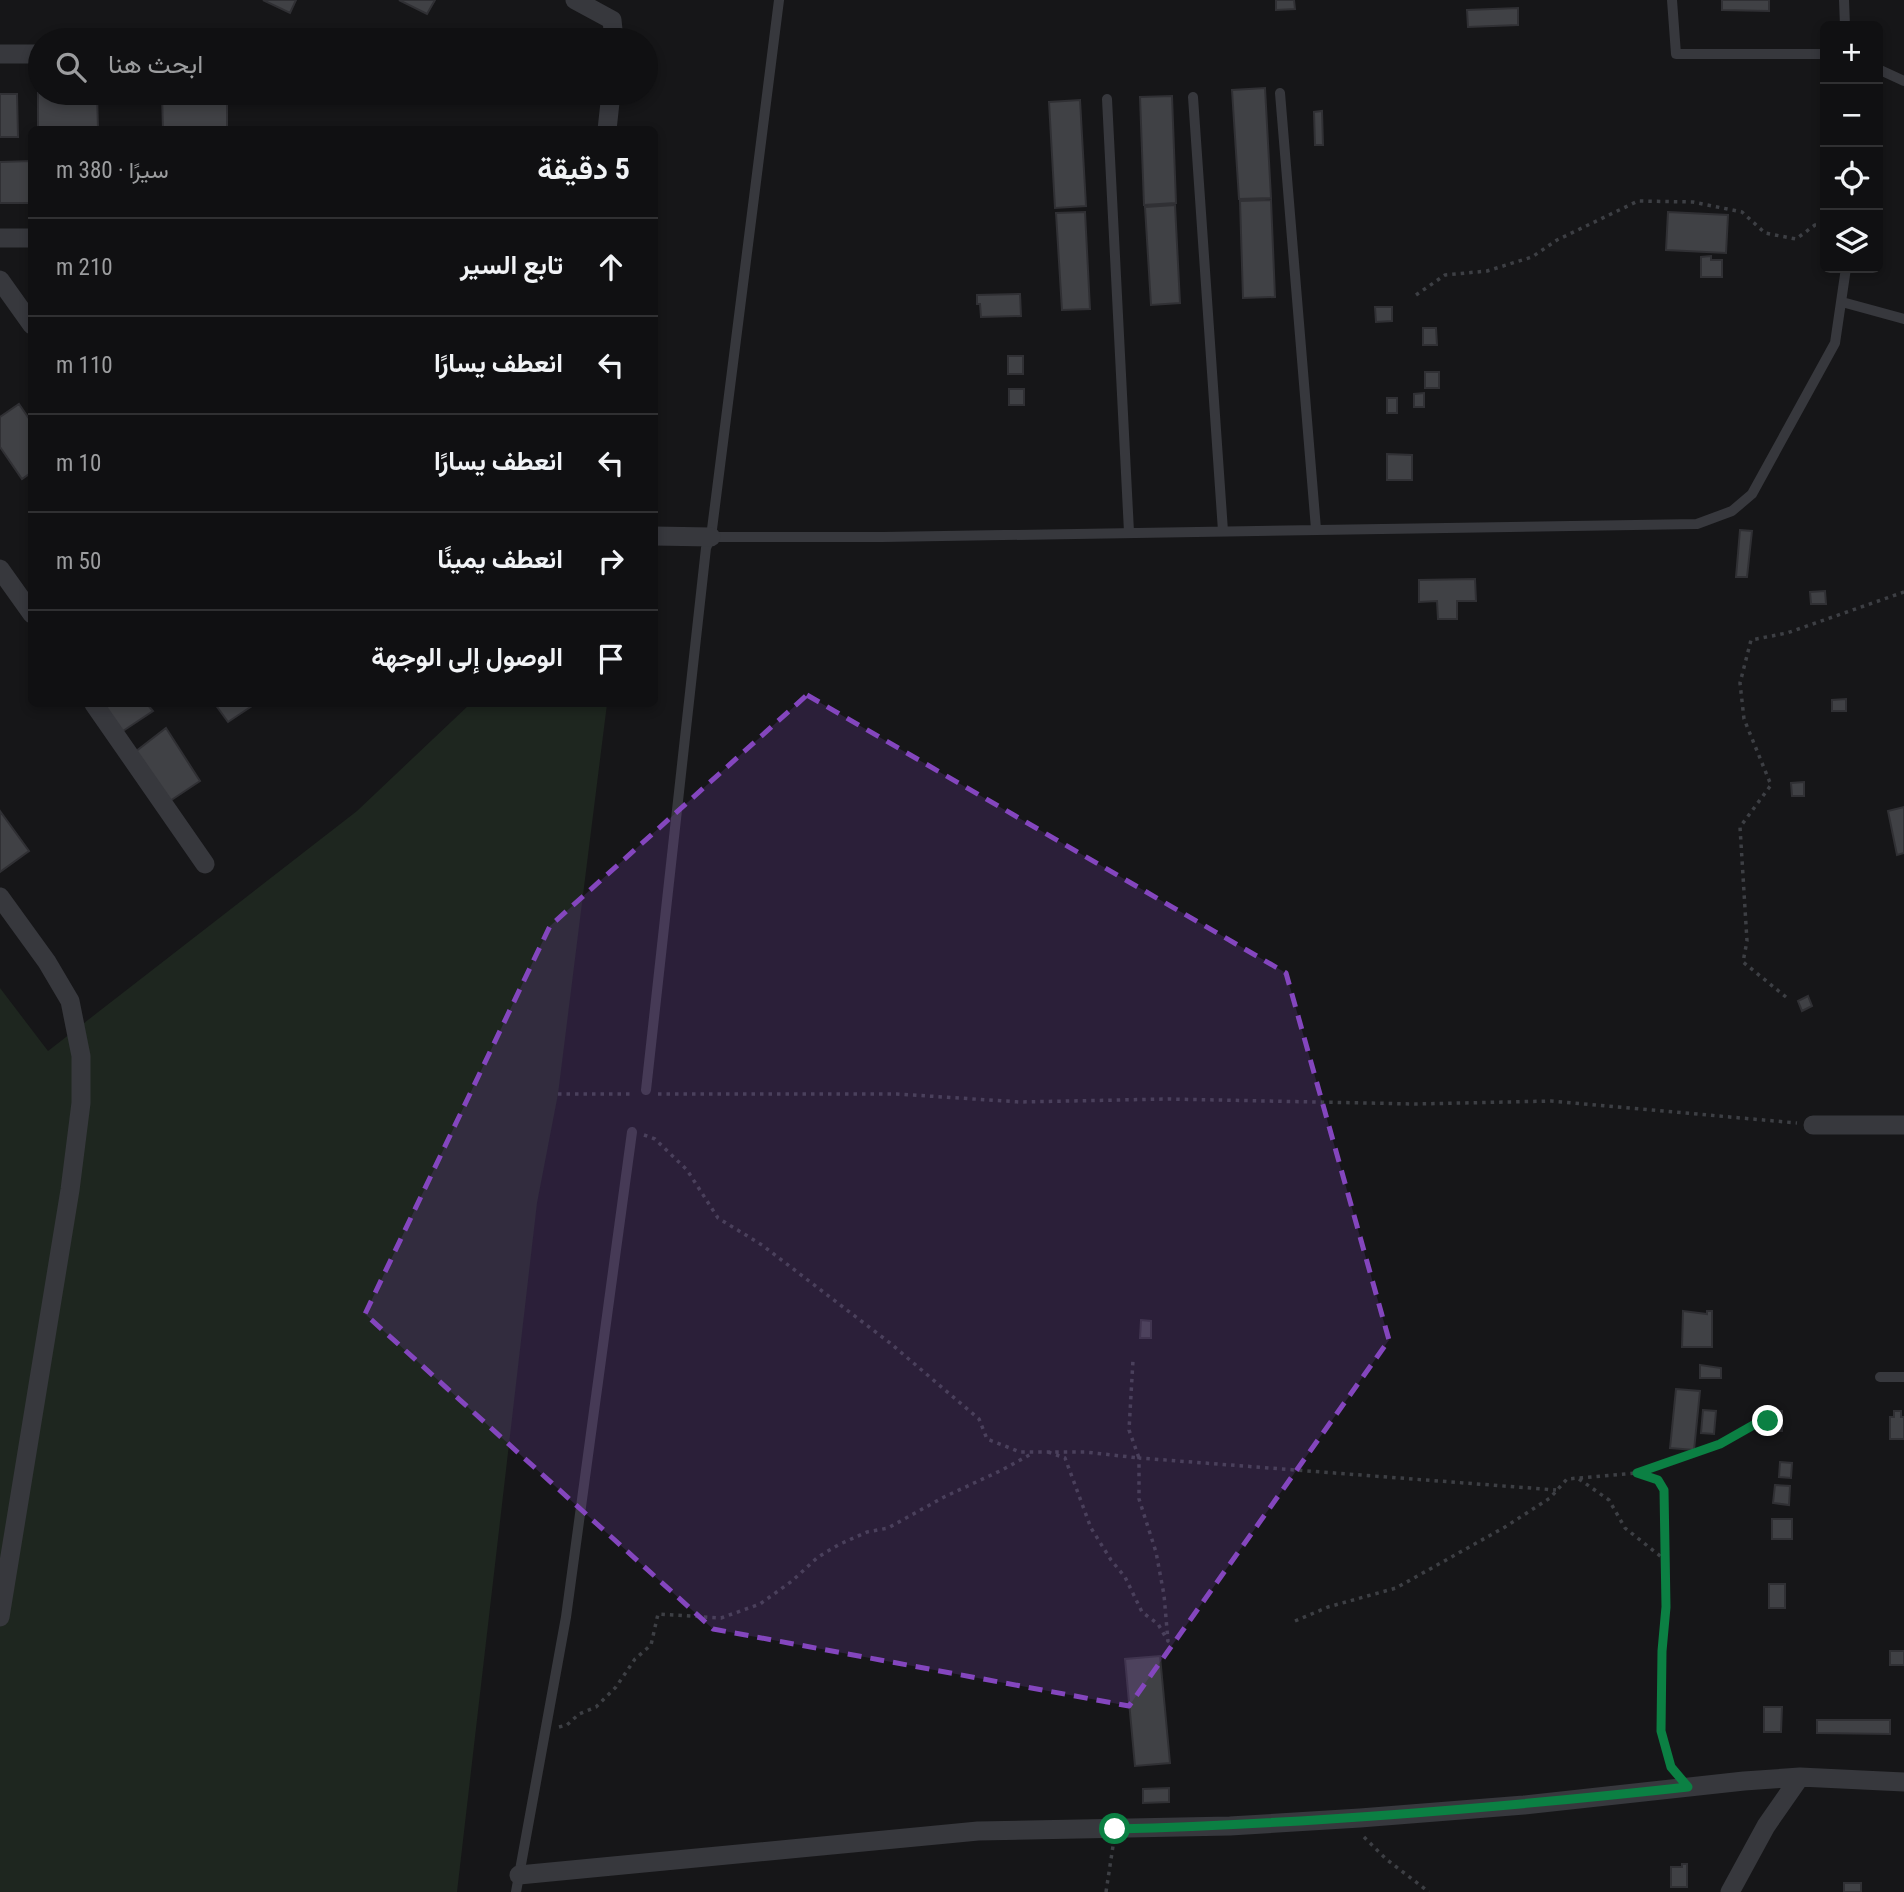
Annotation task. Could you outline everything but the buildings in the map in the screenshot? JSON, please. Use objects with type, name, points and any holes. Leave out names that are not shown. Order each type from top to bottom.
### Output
[{"type":"street","points":[[575,0],[612,20],[613,28]]},
{"type":"street","points":[[0,54],[28,54]]},
{"type":"street","points":[[607,126],[610,105]]},
{"type":"street","points":[[0,238],[28,238]]},
{"type":"street","points":[[0,280],[28,319]]},
{"type":"street","points":[[658,536],[711,537]]},
{"type":"street","points":[[0,569],[28,608]]},
{"type":"street","points":[[96,707],[205,864]]},
{"type":"street","points":[[0,897],[47,962],[70,1001],[81,1056],[81,1103],[70,1191],[0,1617]]},
{"type":"street","points":[[1813,1125],[1904,1125]]},
{"type":"street","points":[[1730,1892],[1766,1826],[1800,1777]]},
{"type":"street","points":[[518,1883],[978,1831],[1230,1826],[1524,1805],[1800,1777],[1904,1782]]},
{"type":"lane","points":[[646,1093],[706,548],[711,537],[779,0]]},
{"type":"lane","points":[[1672,0],[1675,54],[1820,54]]},
{"type":"lane","points":[[1844,0],[1845,21]]},
{"type":"lane","points":[[1883,71],[1904,81]]},
{"type":"lane","points":[[1280,93],[1316,529]]},
{"type":"lane","points":[[1193,97],[1223,531]]},
{"type":"lane","points":[[1107,99],[1129,533]]},
{"type":"lane","points":[[711,537],[1697,524],[1732,511],[1752,494],[1835,342],[1845,273]]},
{"type":"lane","points":[[1842,302],[1904,319]]},
{"type":"lane","points":[[518,1883],[568,1604],[632,1132]]},
{"type":"lane","points":[[1880,1377],[1904,1377]]},
{"type":"path","points":[[1416,295],[1445,275],[1488,271],[1532,257],[1557,240],[1638,201],[1693,202],[1742,212],[1765,233],[1796,239],[1815,225],[1820,225]]},
{"type":"path","points":[[1786,997],[1743,962],[1747,941],[1740,827],[1771,785],[1744,719],[1740,683],[1751,640],[1787,633],[1904,592]]},
{"type":"path","points":[[558,1094],[897,1094],[1020,1102],[1168,1099],[1415,1104],[1551,1101],[1813,1125]]},
{"type":"path","points":[[632,1132],[655,1139],[679,1163],[718,1218],[762,1245],[890,1343],[979,1419],[987,1439],[1020,1451],[1556,1490]]},
{"type":"path","points":[[1048,1452],[1065,1458],[1091,1528],[1125,1577],[1142,1612],[1158,1623],[1168,1641],[1158,1562],[1139,1499],[1139,1458],[1129,1430],[1133,1360]]},
{"type":"path","points":[[1295,1621],[1328,1607],[1396,1588],[1505,1527],[1550,1498],[1567,1479],[1637,1473],[1720,1444],[1757,1423],[1768,1421]]},
{"type":"path","points":[[547,1729],[567,1725],[579,1714],[596,1707],[615,1687],[635,1659],[651,1644],[658,1614],[721,1618],[760,1604],[792,1581],[818,1557],[839,1544],[867,1532],[888,1528],[1035,1452]]},
{"type":"path","points":[[1637,1473],[1658,1480],[1664,1490],[1666,1607],[1662,1651],[1661,1731],[1671,1767],[1688,1787]]},
{"type":"path","points":[[1577,1478],[1609,1500],[1625,1528],[1664,1559]]},
{"type":"path","points":[[1345,1818],[1386,1859],[1429,1892]]},
{"type":"path","points":[[1106,1892],[1115,1829]]},
{"type":"highlighted area","points":[[807,695],[1286,973],[1389,1340],[1129,1706],[713,1629],[365,1314],[550,926]]},
{"type":"shaded area","points":[[467,707],[607,707],[558,1094],[537,1203],[457,1892],[0,1892],[0,988],[48,1051],[357,811]]},
{"type":"route","points":[[1115,1829],[1230,1826],[1360,1818],[1524,1805],[1688,1787],[1671,1767],[1661,1731],[1662,1651],[1666,1607],[1664,1490],[1658,1480],[1637,1473],[1720,1444],[1757,1423],[1768,1421]]}]
